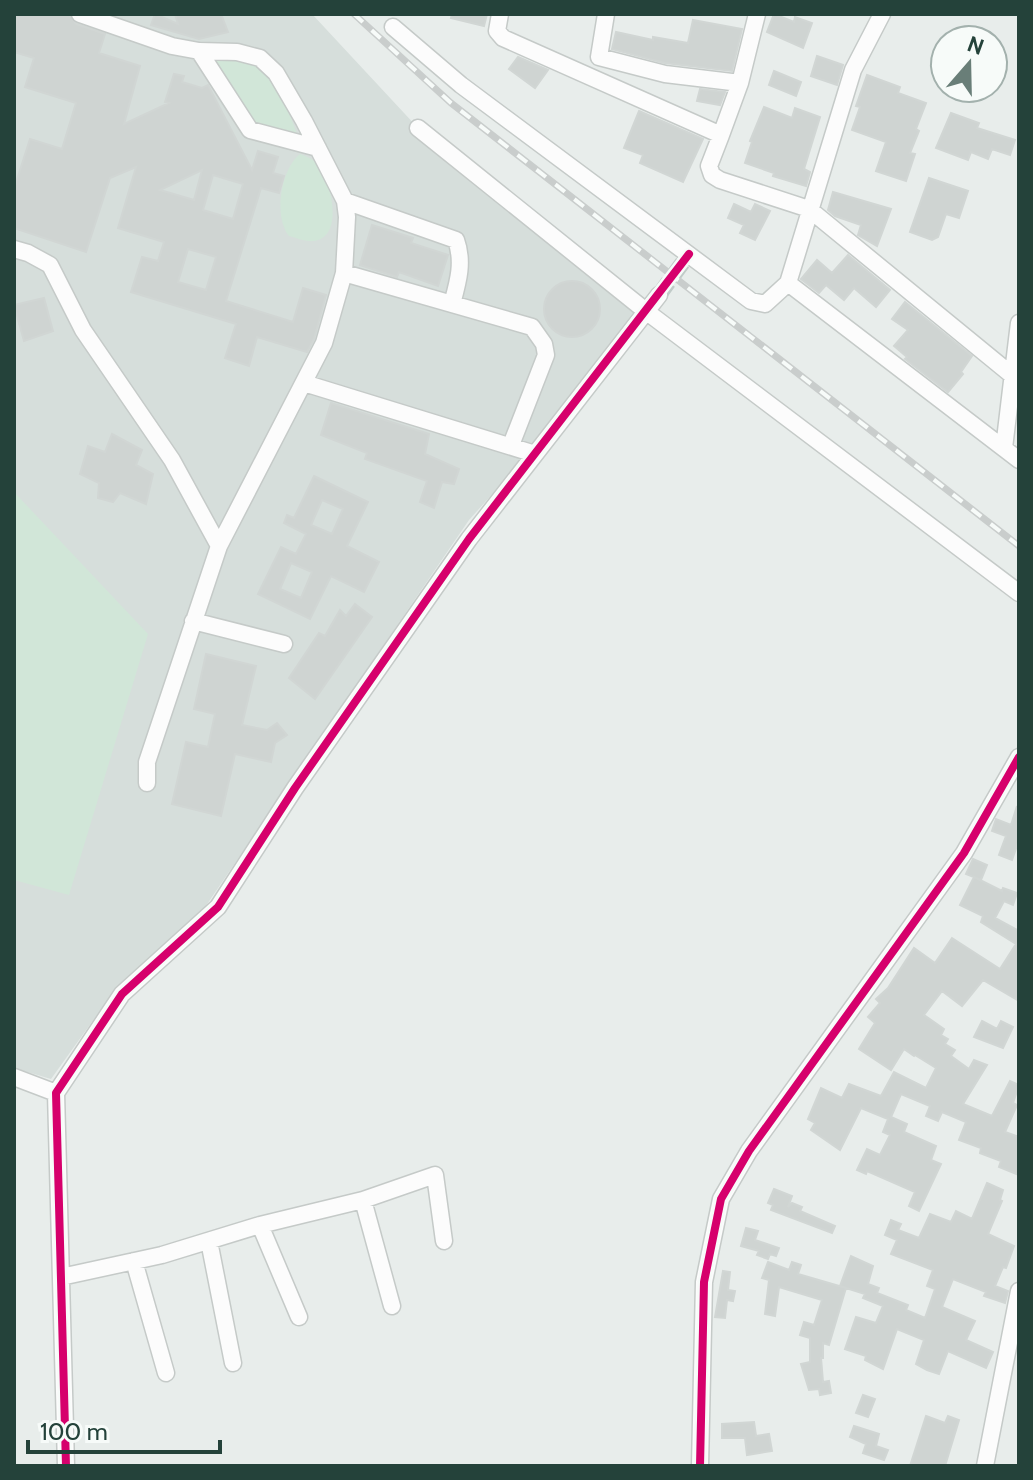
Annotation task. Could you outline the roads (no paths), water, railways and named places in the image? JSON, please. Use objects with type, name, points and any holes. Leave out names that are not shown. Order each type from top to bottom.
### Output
[{"type":"street","points":[[80,14],[172,46],[199,51],[237,52],[260,58],[276,73],[318,148],[345,201],[347,217],[344,273],[324,343],[219,546],[147,762],[147,783]]},
{"type":"street","points":[[500,14],[497,31],[503,38],[721,135]]},
{"type":"street","points":[[606,14],[599,57],[665,74],[740,83]]},
{"type":"street","points":[[393,27],[461,85],[751,301],[765,304],[788,283],[853,70],[882,14]]},
{"type":"street","points":[[752,15],[740,83],[709,166],[712,175],[809,209],[1013,376]]},
{"type":"street","points":[[199,51],[250,130],[318,148]]},
{"type":"street","points":[[418,128],[647,312],[1019,593]]},
{"type":"street","points":[[345,201],[456,240],[461,252],[460,274],[452,304]]},
{"type":"street","points":[[14,249],[50,265],[83,330],[172,460],[219,546]]},
{"type":"street","points":[[344,273],[532,327],[544,344],[546,355],[511,445]]},
{"type":"street","points":[[788,283],[1019,460]]},
{"type":"street","points":[[66,1466],[56,1093],[122,994],[218,907],[295,788],[460,551],[659,295]]},
{"type":"street","points":[[1004,448],[1019,323]]},
{"type":"street","points":[[304,383],[535,454]]},
{"type":"street","points":[[193,621],[284,644]]},
{"type":"street","points":[[700,1466],[704,1282],[721,1199],[749,1151],[964,853],[1019,757]]},
{"type":"street","points":[[14,1077],[56,1093]]},
{"type":"street","points":[[61,1277],[134,1261],[363,1200],[435,1175],[444,1241]]},
{"type":"street","points":[[363,1200],[392,1306]]},
{"type":"street","points":[[260,1225],[299,1317]]},
{"type":"street","points":[[209,1241],[233,1363]]},
{"type":"street","points":[[134,1261],[166,1373]]},
{"type":"street","points":[[985,1466],[1019,1291]]},
{"type":"tunnel","points":[[659,295],[689,254]]},
{"type":"railway","points":[[354,14],[451,103],[1019,546]]}]
